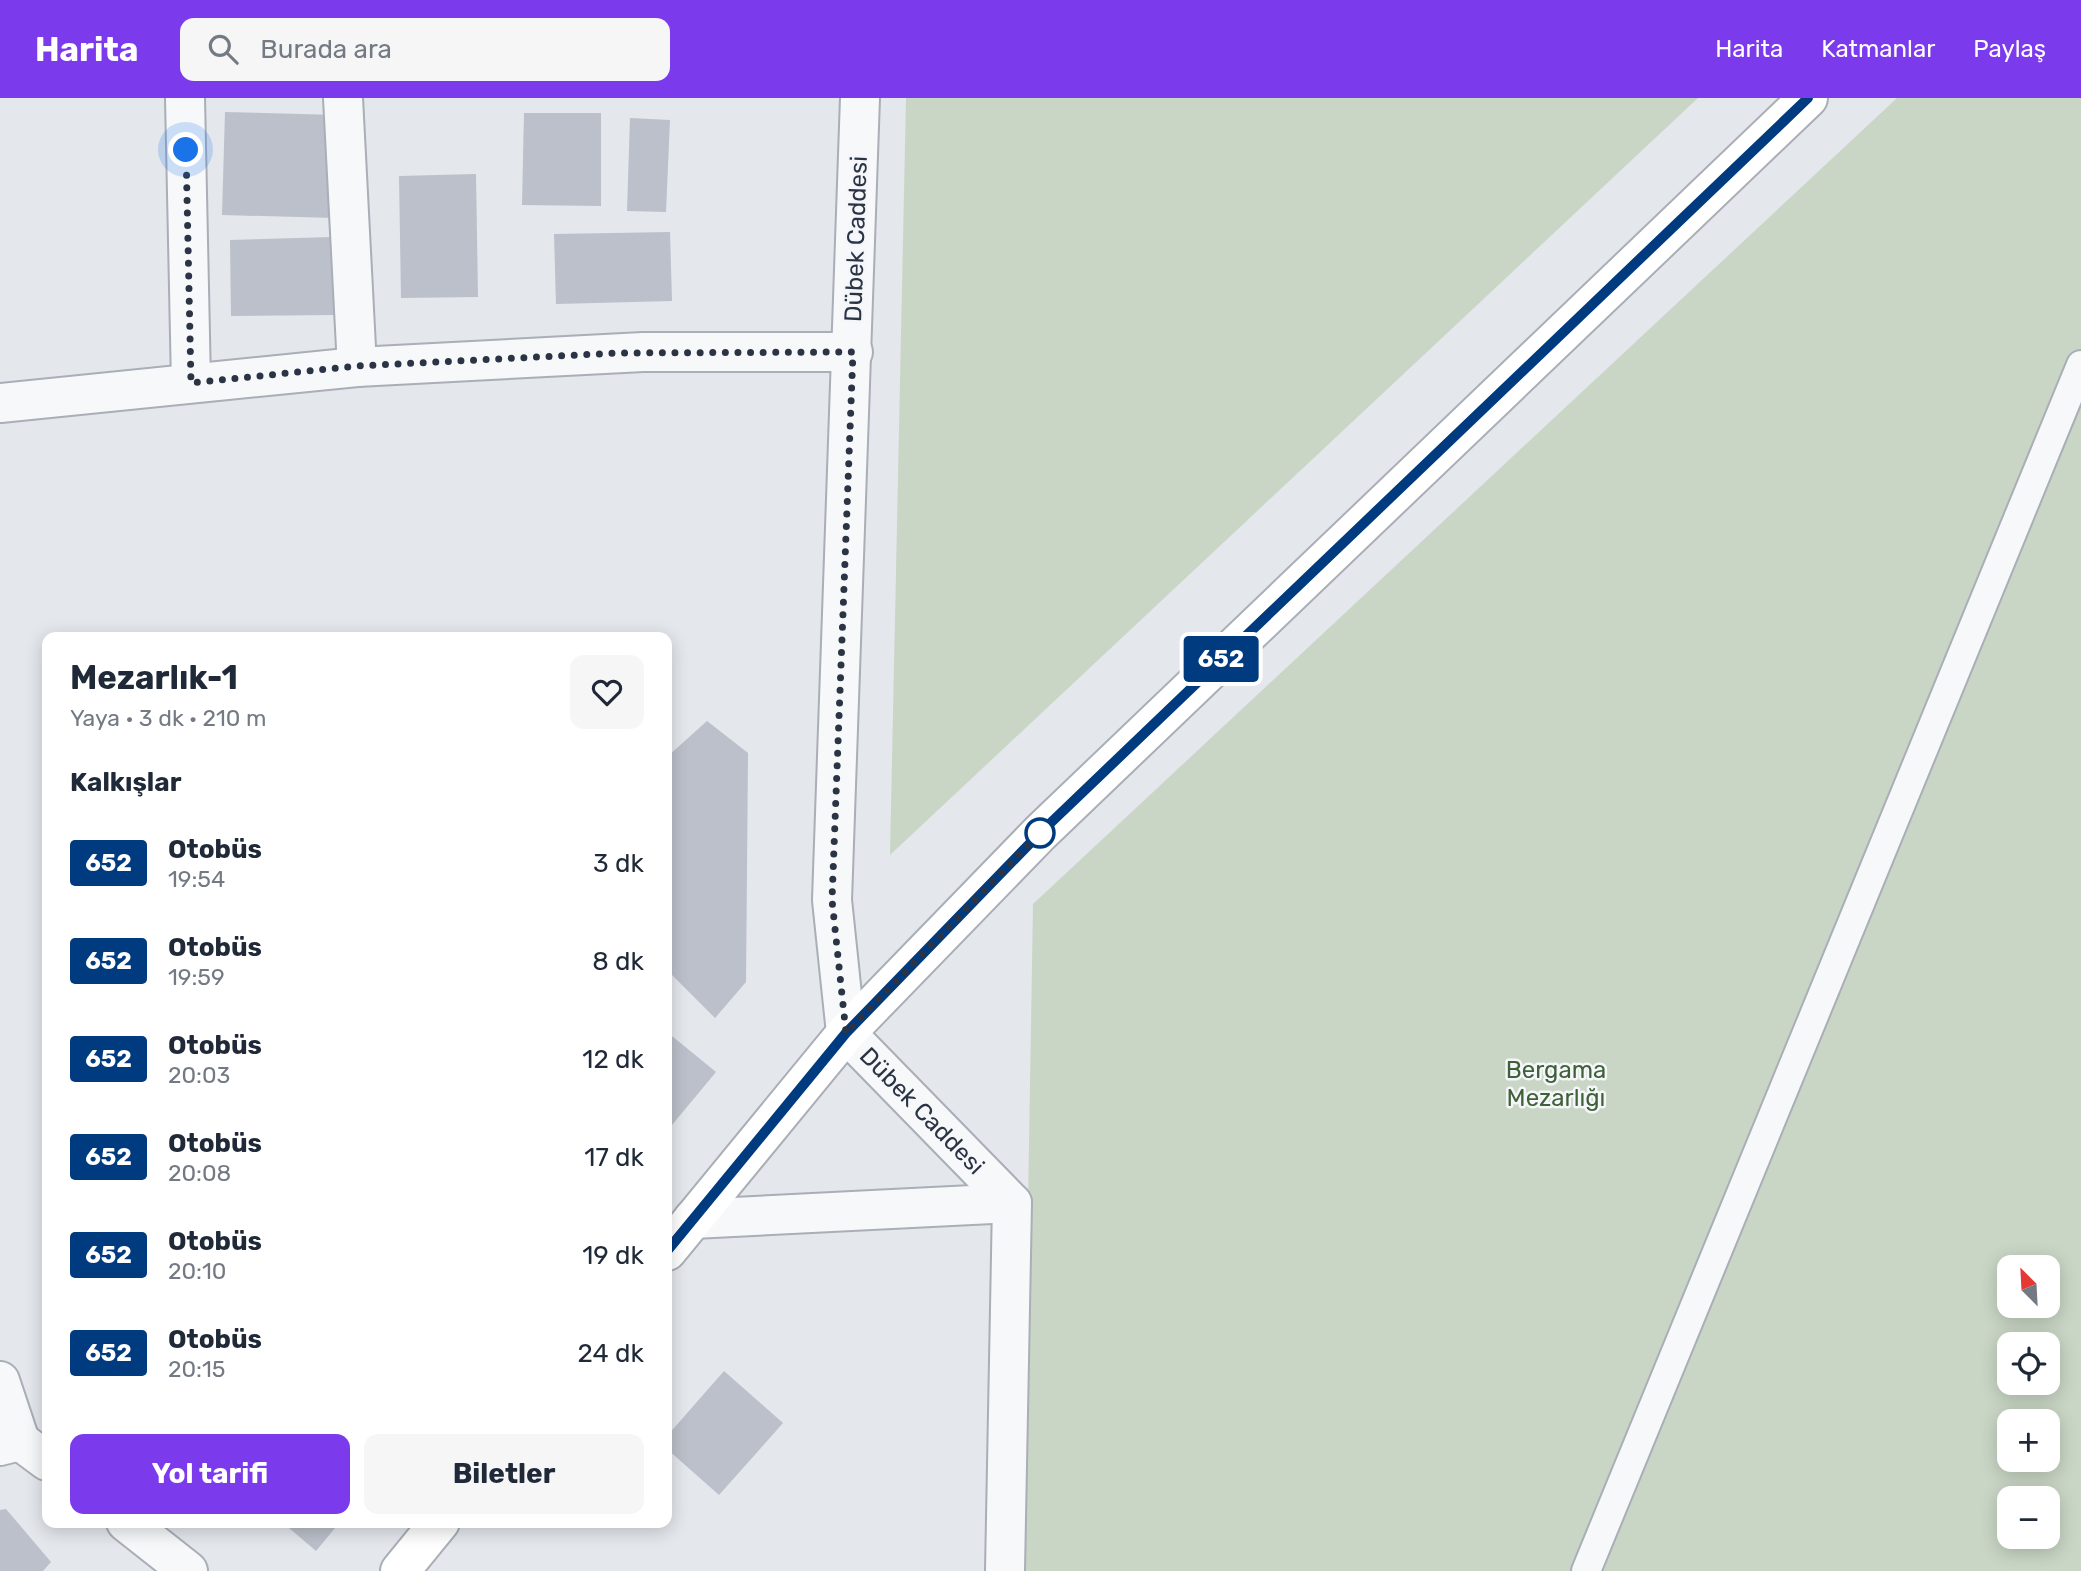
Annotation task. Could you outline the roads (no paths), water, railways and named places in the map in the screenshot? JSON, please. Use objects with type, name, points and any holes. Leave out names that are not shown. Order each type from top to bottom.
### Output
[{"type":"main road","points":[[672,1245],[846,1033],[1040,833],[1808,98]]},
{"type":"main road","points":[[400,1571],[435,1528]]},
{"type":"street","points":[[185,98],[191,383]]},
{"type":"street","points":[[343,98],[357,366]]},
{"type":"street","name":"Dübek Caddesi","points":[[860,98],[832,900],[846,1033],[1013,1203]]},
{"type":"street","points":[[0,403],[357,366],[643,352],[853,352]]},
{"type":"street","points":[[693,1219],[1013,1203],[1005,1571]]},
{"type":"street","points":[[0,1381],[23,1449]]},
{"type":"street","points":[[134,1528],[188,1571]]},
{"type":"lane","points":[[1586,1571],[2081,365]]},
{"type":"park label","name":"Bergama Mezarlığı","points":[[1556,1084]]}]
